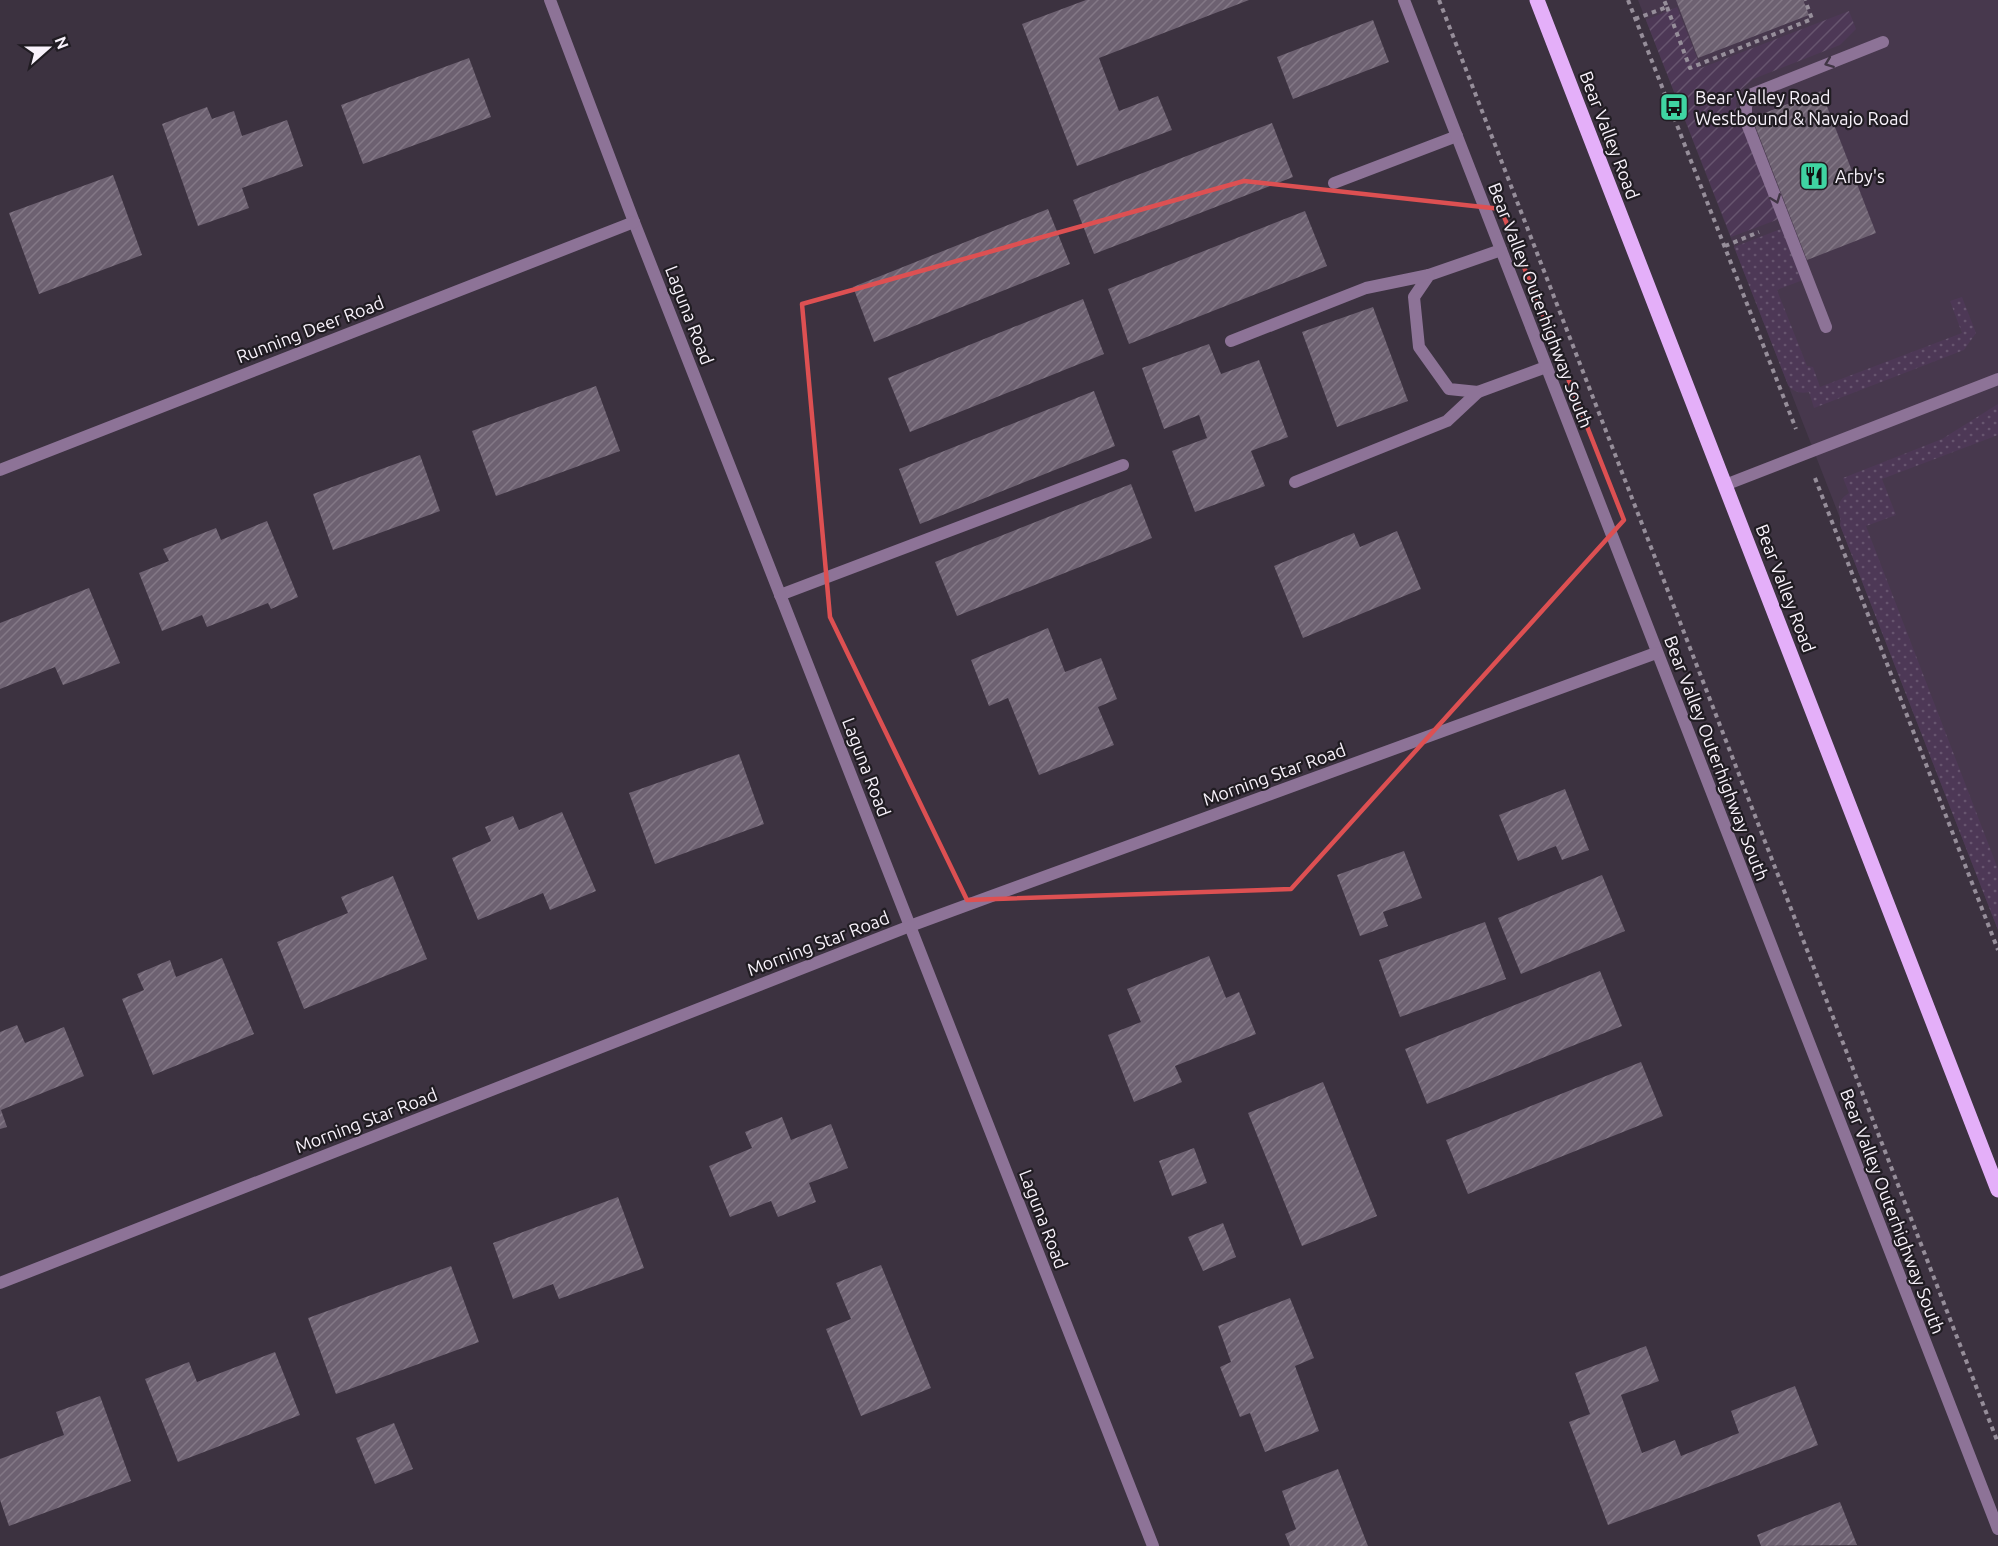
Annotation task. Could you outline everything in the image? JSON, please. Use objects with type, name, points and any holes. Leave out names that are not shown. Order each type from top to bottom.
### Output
[{"type":"main road","name":"Bear Valley Road","points":[[1537,0],[1998,1190]]},
{"type":"street","name":"Laguna Road","points":[[550,0],[634,222],[1153,1546]]},
{"type":"street","name":"Bear Valley Outerhighway South","points":[[1404,0],[1998,1529]]},
{"type":"street","points":[[1826,327],[1746,121],[1746,106],[1752,94],[1883,42]]},
{"type":"street","points":[[1334,183],[1456,136]]},
{"type":"street","name":"Running Deer Road","points":[[0,470],[634,222]]},
{"type":"street","points":[[1231,341],[1366,288],[1430,275],[1501,250]]},
{"type":"street","points":[[1430,275],[1414,297],[1419,347],[1449,389],[1478,392]]},
{"type":"street","points":[[1295,482],[1447,422],[1478,392],[1546,367]]},
{"type":"street","points":[[1725,485],[1998,380]]},
{"type":"street","points":[[780,595],[1123,465]]},
{"type":"street","name":"Morning Star Road","points":[[0,1283],[910,926],[1656,653]]},
{"type":"path","points":[[1439,0],[1998,1443]]},
{"type":"path","points":[[1664,0],[1690,68],[1812,19],[1805,0]]},
{"type":"path","points":[[1635,19],[1667,7]]},
{"type":"path","points":[[1724,246],[1785,222]]},
{"type":"highlighted area","points":[[1244,181],[1501,209],[1624,520],[1291,889],[967,900],[830,617],[802,304]]},
{"type":"shaded area","points":[[1638,0],[1998,0],[1998,930],[1840,525],[1838,513]]},
{"type":"shaded area","points":[[1677,7],[1701,68],[1849,11],[1856,29],[1840,45],[1753,79],[1738,92],[1737,112],[1779,219],[1731,237],[1646,20]]},
{"type":"shaded area","points":[[1783,228],[1803,280],[1777,290],[1807,366],[1813,367],[1820,387],[1962,333],[1950,301],[1962,297],[1976,333],[1964,350],[1814,408],[1809,392],[1797,392],[1788,385],[1734,247]]},
{"type":"shaded area","points":[[1998,404],[1998,435],[1882,479],[1896,515],[1866,526],[1998,869],[1998,930],[1840,525],[1839,504],[1849,493],[1843,478],[1942,439]]},
{"type":"building","points":[[1086,0],[1249,0],[1099,58],[1119,111],[1158,96],[1172,130],[1077,166],[1022,24]]},
{"type":"building","points":[[1676,0],[1803,0],[1809,15],[1698,58]]},
{"type":"building","points":[[1373,20],[1389,62],[1293,99],[1277,57]]},
{"type":"building","points":[[469,58],[491,117],[363,164],[341,105]]},
{"type":"building","name":"Arby's","points":[[1821,91],[1876,233],[1807,260],[1752,118]]},
{"type":"building","points":[[207,107],[212,119],[234,111],[242,136],[287,120],[303,166],[242,188],[249,208],[198,226],[162,124]]},
{"type":"building","points":[[1272,123],[1293,177],[1094,254],[1073,200]]},
{"type":"building","points":[[113,175],[142,255],[39,294],[9,213]]},
{"type":"building","points":[[1048,209],[1070,264],[874,342],[853,287]]},
{"type":"building","points":[[1305,211],[1327,266],[1129,344],[1108,289]]},
{"type":"building","points":[[1083,299],[1104,354],[910,432],[888,378]]},
{"type":"building","points":[[1373,307],[1408,401],[1337,427],[1302,332]]},
{"type":"building","points":[[1209,344],[1221,374],[1259,360],[1288,437],[1251,451],[1265,486],[1195,512],[1172,451],[1207,438],[1199,415],[1164,429],[1142,368]]},
{"type":"building","points":[[596,386],[620,451],[496,496],[472,431]]},
{"type":"building","points":[[1094,391],[1115,446],[920,524],[899,469]]},
{"type":"building","points":[[420,455],[440,511],[333,550],[313,494]]},
{"type":"building","points":[[1131,484],[1152,538],[957,616],[935,562]]},
{"type":"building","points":[[267,521],[298,597],[271,609],[268,603],[207,627],[202,615],[162,631],[139,573],[169,561],[163,549],[216,528],[221,540]]},
{"type":"building","points":[[1397,531],[1421,589],[1303,638],[1274,566],[1354,533],[1360,547]]},
{"type":"building","points":[[89,588],[120,663],[63,685],[55,667],[0,689],[0,623]]},
{"type":"building","points":[[1048,628],[1065,672],[1101,658],[1117,699],[1098,707],[1114,745],[1039,775],[1008,698],[989,706],[971,660]]},
{"type":"building","points":[[739,754],[764,824],[655,864],[629,793]]},
{"type":"building","points":[[1565,789],[1589,850],[1562,860],[1556,846],[1518,861],[1499,815]]},
{"type":"building","points":[[562,812],[596,891],[550,910],[543,893],[478,920],[452,858],[491,841],[485,827],[513,816],[519,830]]},
{"type":"building","points":[[1404,851],[1422,898],[1383,912],[1388,926],[1360,936],[1337,875]]},
{"type":"building","points":[[1602,875],[1625,931],[1521,974],[1498,918]]},
{"type":"building","points":[[393,876],[427,959],[304,1009],[277,942],[348,913],[341,897]]},
{"type":"building","points":[[1485,922],[1506,979],[1400,1017],[1379,960]]},
{"type":"building","points":[[1209,956],[1226,998],[1239,992],[1256,1034],[1175,1066],[1182,1082],[1134,1102],[1108,1035],[1141,1022],[1127,989]]},
{"type":"building","points":[[222,958],[254,1034],[153,1075],[122,999],[144,990],[137,974],[170,960],[176,977]]},
{"type":"building","points":[[1600,971],[1622,1026],[1427,1104],[1405,1049]]},
{"type":"building","points":[[17,1025],[25,1043],[64,1027],[84,1076],[1,1110],[7,1127],[0,1129],[0,1032]]},
{"type":"building","points":[[1641,1062],[1663,1116],[1468,1194],[1446,1140]]},
{"type":"building","points":[[1323,1082],[1377,1216],[1302,1246],[1248,1113]]},
{"type":"building","points":[[782,1117],[791,1140],[831,1124],[848,1168],[809,1183],[816,1202],[778,1217],[771,1201],[730,1217],[709,1166],[752,1148],[745,1132]]},
{"type":"building","points":[[1194,1148],[1207,1183],[1172,1196],[1159,1161]]},
{"type":"building","points":[[618,1197],[644,1268],[559,1299],[553,1284],[513,1299],[493,1243]]},
{"type":"building","points":[[1223,1223],[1236,1257],[1203,1271],[1188,1237]]},
{"type":"building","points":[[881,1265],[931,1388],[861,1416],[826,1329],[851,1319],[836,1283]]},
{"type":"building","points":[[451,1266],[479,1342],[336,1394],[308,1318]]},
{"type":"building","points":[[1290,1298],[1314,1358],[1295,1366],[1319,1431],[1265,1452],[1250,1413],[1240,1417],[1220,1367],[1231,1362],[1218,1326]]},
{"type":"building","points":[[1646,1346],[1659,1381],[1621,1395],[1642,1453],[1675,1440],[1681,1456],[1739,1433],[1731,1411],[1795,1386],[1818,1445],[1608,1525],[1569,1422],[1590,1414],[1575,1373]]},
{"type":"building","points":[[275,1352],[300,1415],[178,1462],[145,1379],[189,1362],[197,1382]]},
{"type":"building","points":[[100,1396],[131,1481],[9,1526],[0,1500],[0,1459],[64,1435],[56,1412]]},
{"type":"building","points":[[394,1423],[413,1469],[375,1484],[356,1438]]},
{"type":"building","points":[[1338,1469],[1368,1546],[1290,1546],[1285,1534],[1296,1529],[1282,1491]]},
{"type":"building","points":[[1840,1502],[1857,1545],[1761,1546],[1757,1535]]},
{"type":"place","name":"Bear Valley Road Westbound & Navajo Road","points":[[1674,107]]},
{"type":"place","name":"Arby's","points":[[1814,176]]}]
